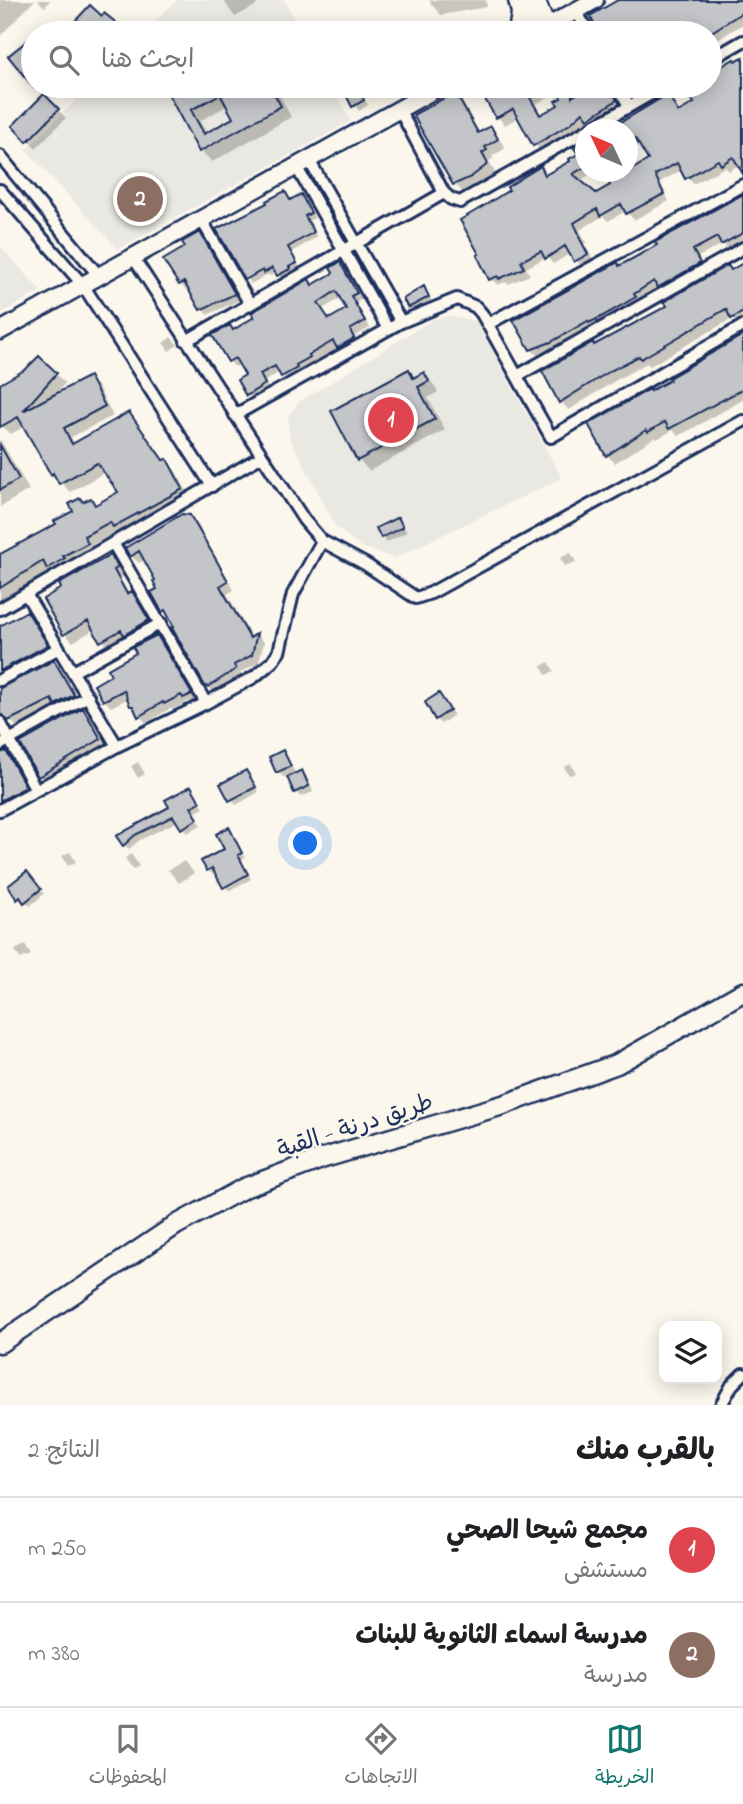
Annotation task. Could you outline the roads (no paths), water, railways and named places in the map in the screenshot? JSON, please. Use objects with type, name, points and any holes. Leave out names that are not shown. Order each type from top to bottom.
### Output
[{"type":"main road","name":"طريق درنة - القبة","points":[[0,1343],[176,1224],[244,1188],[324,1158],[503,1105],[617,1064],[743,992]]},
{"type":"street","points":[[519,0],[533,21]]},
{"type":"street","points":[[519,0],[519,21]]},
{"type":"street","points":[[536,0],[539,21]]},
{"type":"street","points":[[556,21],[585,3],[587,21]]},
{"type":"street","points":[[722,53],[743,41]]},
{"type":"street","points":[[0,331],[419,98]]},
{"type":"street","points":[[625,98],[629,106]]},
{"type":"street","points":[[606,119],[643,98]]},
{"type":"street","points":[[398,109],[444,192],[451,199],[460,202],[575,137]]},
{"type":"street","points":[[0,156],[99,276]]},
{"type":"street","points":[[302,163],[355,244],[401,322]]},
{"type":"street","points":[[302,163],[344,250],[388,330]]},
{"type":"street","points":[[488,324],[743,185]]},
{"type":"street","points":[[0,190],[83,285],[212,486]]},
{"type":"street","points":[[186,341],[444,192]]},
{"type":"street","points":[[201,219],[250,304]]},
{"type":"street","points":[[517,376],[743,248]]},
{"type":"street","points":[[133,257],[304,520],[322,541],[365,564],[411,597],[421,598],[743,421]]},
{"type":"street","points":[[235,415],[401,322],[457,299],[476,307],[488,324],[551,437],[743,326]]},
{"type":"street","points":[[0,609],[262,457]]},
{"type":"street","points":[[0,810],[117,746],[254,677],[277,658],[293,594],[322,541]]},
{"type":"street","points":[[113,543],[206,703]]},
{"type":"street","points":[[26,593],[117,746]]},
{"type":"street","points":[[73,672],[161,623]]},
{"type":"street","points":[[0,680],[59,648]]},
{"type":"street","points":[[5,742],[88,696]]},
{"type":"street","points":[[0,722],[5,742],[36,790]]},
{"type":"street","points":[[721,1405],[732,1385],[743,1374]]},
{"type":"place","name":"مدرسة اسماء الثانوية للبنات","points":[[140,199]]},
{"type":"place","name":"مجمع شيحا الصحي","points":[[391,420]]}]
